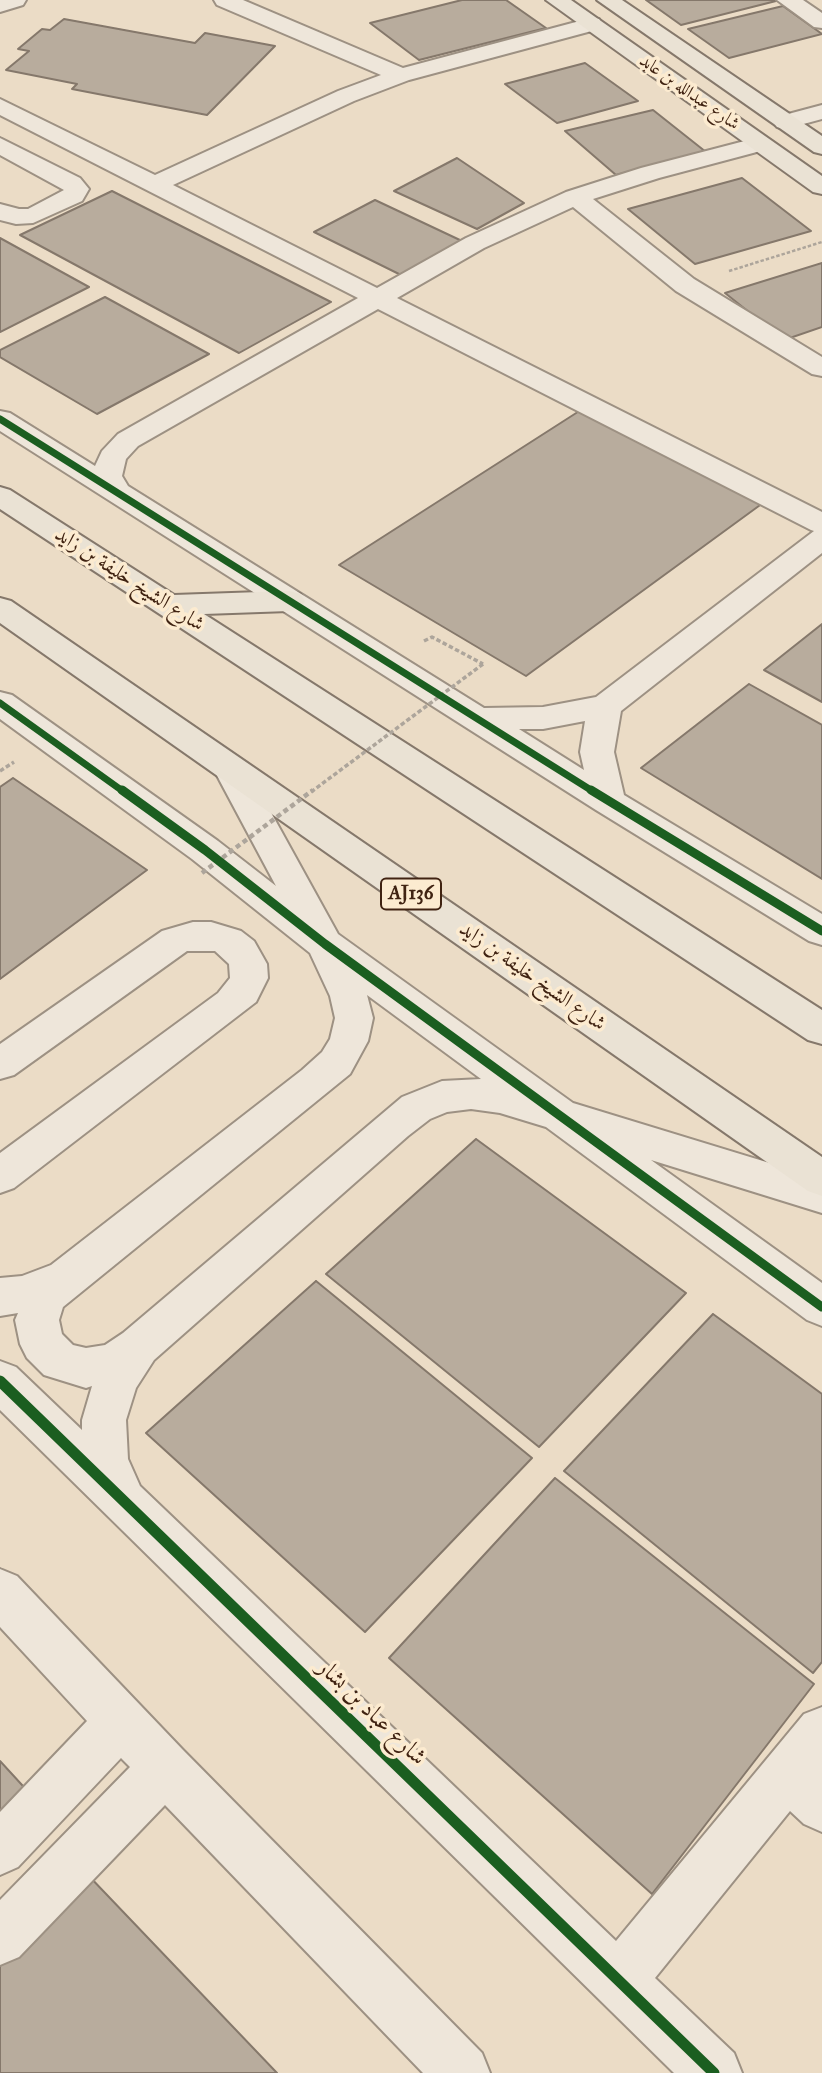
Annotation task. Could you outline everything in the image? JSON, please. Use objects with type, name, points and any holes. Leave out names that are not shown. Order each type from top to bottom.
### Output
[{"type":"main road","name":"شارع عبدالله بن عابد","points":[[557,0],[822,187]]},
{"type":"main road","name":"شارع عبدالله بن عابد","points":[[608,0],[822,147]]},
{"type":"main road","name":"شارع الشيخ خليفة بن زايد","points":[[0,496],[822,1029]]},
{"type":"main road","points":[[167,604],[289,601]]},
{"type":"main road","name":"شارع الشيخ خليفة بن زايد","points":[[0,608],[822,1179]]},
{"type":"street","points":[[0,6],[15,0]]},
{"type":"street","points":[[225,0],[401,75]]},
{"type":"street","points":[[788,0],[821,20]]},
{"type":"street","points":[[155,184],[337,100],[401,75],[591,24]]},
{"type":"street","points":[[0,106],[380,298],[821,536],[606,706],[543,718],[476,719]]},
{"type":"street","points":[[785,122],[822,112]]},
{"type":"street","points":[[35,441],[63,449],[96,448],[128,440],[507,226],[575,197],[649,173],[760,144]]},
{"type":"street","points":[[0,145],[71,183],[77,189],[73,196],[33,216],[16,217],[0,211]]},
{"type":"street","points":[[575,197],[685,285],[822,368]]},
{"type":"street","points":[[0,419],[476,719],[822,931]]},
{"type":"street","points":[[117,493],[107,476],[112,457],[128,440]]},
{"type":"street","points":[[0,703],[205,850],[326,944],[822,1307]]},
{"type":"street","points":[[606,706],[597,752],[608,801]]},
{"type":"street","points":[[230,768],[326,944],[349,996],[354,1018],[349,1041],[336,1063],[46,1296],[37,1320],[42,1344],[60,1361],[86,1368],[115,1363],[139,1346],[416,1108],[442,1097],[471,1093],[500,1097],[822,1196]]},
{"type":"street","points":[[0,1176],[231,1003],[243,992],[249,978],[248,964],[241,951],[228,941],[211,936],[192,936],[175,941],[4,1055]]},
{"type":"street","points":[[0,1297],[23,1294],[66,1278]]},
{"type":"street","points":[[122,1498],[106,1460],[104,1420],[116,1381],[139,1346]]},
{"type":"street","name":"شارع عباد بن بشار","points":[[0,1381],[714,2073]]},
{"type":"street","points":[[0,1592],[164,1768],[462,2073]]},
{"type":"street","points":[[0,1849],[122,1721]]},
{"type":"street","points":[[618,1980],[804,1791],[822,1732]]},
{"type":"street","points":[[0,1938],[164,1768]]},
{"type":"path","points":[[685,285],[822,242]]},
{"type":"path","points":[[202,873],[483,664],[446,643]]},
{"type":"building","points":[[462,0],[506,0],[546,28],[419,60],[370,23]]},
{"type":"building","points":[[646,0],[773,0],[776,1],[681,25]]},
{"type":"building","points":[[783,6],[822,34],[729,58],[688,29]]},
{"type":"building","points":[[64,19],[195,43],[205,33],[275,46],[207,115],[72,89],[77,84],[6,70],[29,51],[18,49],[42,29],[50,30]]},
{"type":"building","points":[[585,63],[638,101],[557,123],[505,84]]},
{"type":"building","points":[[653,110],[706,152],[616,175],[565,131]]},
{"type":"building","points":[[457,158],[524,203],[477,229],[394,191]]},
{"type":"building","points":[[742,178],[811,231],[695,264],[628,209]]},
{"type":"building","points":[[112,191],[331,302],[239,353],[20,235]]},
{"type":"building","points":[[375,200],[462,241],[401,275],[314,232]]},
{"type":"building","points":[[0,238],[89,287],[0,332]]},
{"type":"building","points":[[822,263],[822,327],[784,340],[725,293]]},
{"type":"building","points":[[105,297],[209,354],[97,414],[0,357],[0,350]]},
{"type":"building","points":[[584,408],[767,500],[526,676],[339,565]]},
{"type":"building","points":[[822,624],[822,702],[764,670]]},
{"type":"building","points":[[749,684],[822,725],[822,879],[641,768]]},
{"type":"building","points":[[13,778],[147,870],[0,979],[0,787]]},
{"type":"building","points":[[476,1139],[686,1293],[539,1447],[326,1274]]},
{"type":"building","points":[[316,1281],[532,1458],[365,1632],[146,1433]]},
{"type":"building","points":[[713,1314],[822,1394],[822,1662],[813,1673],[564,1471]]},
{"type":"building","points":[[555,1478],[814,1684],[652,1894],[389,1658]]},
{"type":"building","points":[[0,1761],[33,1797],[0,1830]]},
{"type":"building","points":[[87,1874],[277,2073],[0,2073],[0,1966]]},
{"type":"cycle path","points":[[0,419],[608,801],[822,931]]},
{"type":"cycle path","points":[[0,703],[205,850],[325,944],[822,1307]]},
{"type":"cycle path","points":[[0,1381],[714,2073]]}]
